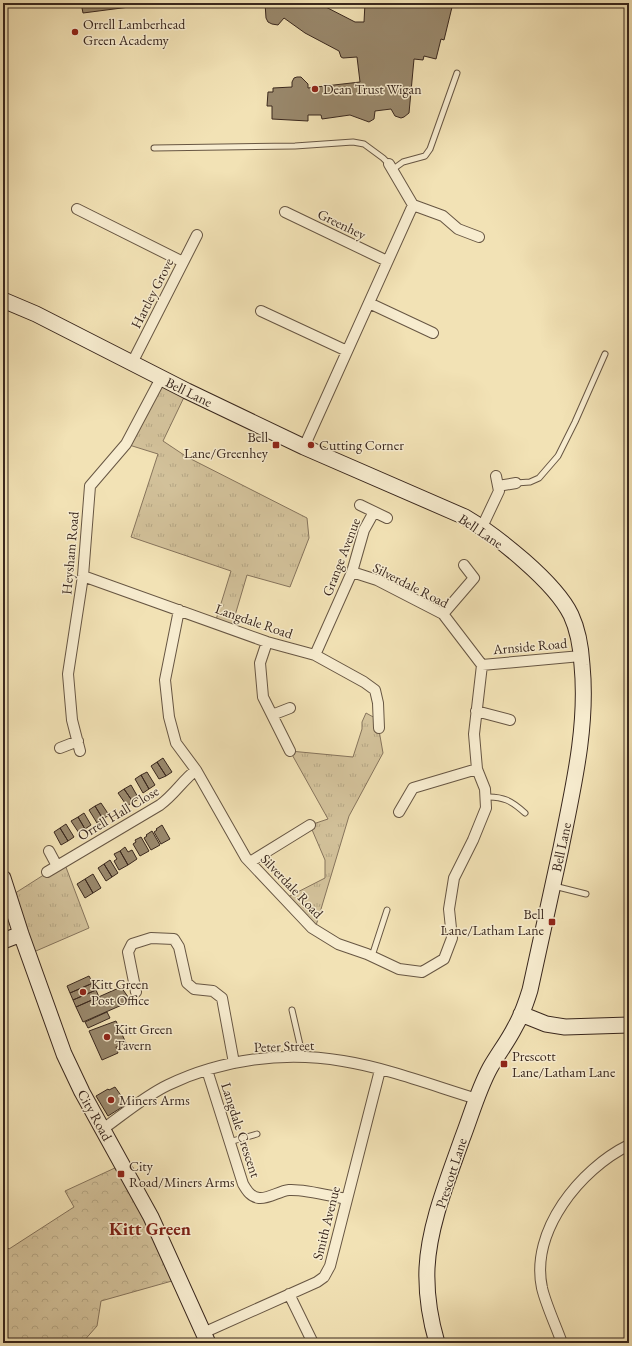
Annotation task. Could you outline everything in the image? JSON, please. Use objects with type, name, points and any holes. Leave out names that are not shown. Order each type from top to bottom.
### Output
[{"type":"street","points":[[391,167],[413,206],[443,216],[458,229],[479,237]]},
{"type":"street","points":[[304,447],[413,206]]},
{"type":"street","points":[[77,209],[183,262]]},
{"type":"street","name":"Greenhey","points":[[284,212],[387,262]]},
{"type":"street","name":"Hartley Grove","points":[[132,363],[197,235]]},
{"type":"street","name":"Bell Lane","points":[[3,300],[36,314],[160,378],[304,447],[449,510],[482,527],[526,563],[560,596],[571,616],[579,643],[584,686],[582,727],[569,807],[553,886],[530,990],[522,1014]]},
{"type":"street","points":[[369,302],[433,333]]},
{"type":"street","points":[[261,311],[347,352]]},
{"type":"street","name":"Heysham Road","points":[[60,748],[79,746],[72,720],[68,674],[84,576],[90,486],[126,444],[160,378]]},
{"type":"street","points":[[482,527],[499,491],[497,481],[516,483]]},
{"type":"street","points":[[360,505],[387,518]]},
{"type":"street","name":"Grange Avenue","points":[[315,655],[352,572],[364,530],[374,512]]},
{"type":"street","points":[[443,614],[474,578],[464,565]]},
{"type":"street","name":"Silverdale Road","points":[[179,610],[165,680],[169,717],[176,744],[196,770],[246,858],[312,928],[338,944],[372,956],[399,969],[422,972],[444,959],[452,938],[449,909],[454,878],[473,840],[486,808],[485,789],[477,769],[474,734],[482,665],[443,614],[377,580],[352,572]]},
{"type":"street","name":"Langdale Road","points":[[84,576],[267,642],[315,655],[364,682],[375,690],[378,702],[379,728]]},
{"type":"street","points":[[267,642],[260,663],[264,696],[290,751]]},
{"type":"street","name":"Arnside Road","points":[[482,665],[581,656]]},
{"type":"street","points":[[272,715],[290,708]]},
{"type":"street","points":[[476,711],[510,720]]},
{"type":"street","points":[[399,812],[413,788],[477,769]]},
{"type":"street","name":"Orrell Hall Close","points":[[47,872],[160,805],[174,794],[186,778],[196,770]]},
{"type":"street","points":[[250,862],[310,824]]},
{"type":"street","points":[[49,851],[57,866]]},
{"type":"street","name":"City Road","points":[[3,878],[21,934],[64,1054],[79,1085],[151,1217],[205,1338]]},
{"type":"street","points":[[3,941],[21,934]]},
{"type":"street","points":[[136,992],[128,952],[132,944],[151,938],[174,939],[180,947],[187,983],[194,988],[213,990],[222,998],[234,1063]]},
{"type":"street","points":[[522,1014],[555,1026],[629,1025]]},
{"type":"street","name":"Prescott Lane","points":[[437,1343],[429,1304],[427,1284],[427,1267],[430,1244],[436,1219],[449,1176],[490,1068],[522,1014]]},
{"type":"street","name":"Peter Street","points":[[103,1128],[167,1086],[207,1070],[234,1063],[279,1057],[342,1061],[380,1070],[477,1099]]},
{"type":"street","name":"Langdale Crescent","points":[[207,1070],[243,1184],[252,1196],[259,1198],[279,1192],[294,1190],[347,1200]]},
{"type":"street","name":"Smith Avenue","points":[[205,1338],[289,1294],[317,1282],[328,1272],[380,1070]]},
{"type":"street","points":[[562,1343],[542,1288],[541,1260],[546,1238],[561,1205],[586,1175],[617,1151],[629,1145]]},
{"type":"street","points":[[289,1294],[313,1343]]},
{"type":"lane","points":[[154,148],[295,146],[353,142],[364,144],[383,158],[391,167],[425,156],[430,149],[457,73]]},
{"type":"lane","points":[[516,483],[530,482],[539,478],[558,456],[605,354]]},
{"type":"lane","points":[[485,797],[498,796],[514,803],[525,813]]},
{"type":"lane","points":[[553,886],[586,894]]},
{"type":"lane","points":[[372,956],[387,910]]},
{"type":"lane","points":[[292,1010],[303,1058]]},
{"type":"lane","points":[[229,1142],[256,1134]]},
{"type":"green space","points":[[161,378],[187,391],[163,441],[187,457],[307,518],[309,538],[290,587],[247,575],[231,629],[215,623],[231,571],[131,537],[158,454],[126,444]]},
{"type":"green space","points":[[366,713],[377,719],[383,753],[349,816],[315,929],[284,899],[325,878],[325,860],[310,825],[328,819],[290,751],[353,757],[362,729],[362,722]]},
{"type":"green space","points":[[64,862],[89,928],[29,954],[9,897]]},
{"type":"green space","points":[[117,1167],[179,1279],[101,1301],[97,1326],[82,1343],[3,1343],[3,1243],[9,1249],[74,1207],[65,1191]]},
{"type":"building","points":[[81,3],[145,3],[145,5],[83,13]]},
{"type":"building","points":[[265,3],[318,3],[355,22],[364,22],[365,3],[453,3],[444,40],[441,39],[436,59],[424,56],[423,60],[414,59],[409,113],[401,118],[395,116],[391,109],[375,111],[374,119],[369,122],[350,115],[322,119],[321,115],[308,115],[308,121],[272,119],[272,106],[267,106],[268,92],[273,92],[273,88],[292,87],[294,78],[301,77],[308,84],[308,88],[360,82],[357,57],[341,57],[339,51],[305,33],[284,18],[278,25],[268,22],[266,18]]},
{"type":"building","points":[[163,758],[172,772],[166,776],[157,762]]},
{"type":"building","points":[[157,762],[166,776],[159,779],[151,766]]},
{"type":"building","points":[[147,772],[155,785],[149,789],[141,775]]},
{"type":"building","points":[[141,775],[149,789],[143,793],[135,779]]},
{"type":"building","points":[[131,785],[139,799],[133,802],[124,789]]},
{"type":"building","points":[[124,789],[133,802],[127,806],[118,793]]},
{"type":"building","points":[[101,803],[109,815],[103,819],[95,806]]},
{"type":"building","points":[[95,806],[103,819],[97,823],[89,810]]},
{"type":"building","points":[[84,813],[91,825],[85,829],[78,817]]},
{"type":"building","points":[[78,817],[85,829],[79,833],[71,821]]},
{"type":"building","points":[[66,824],[74,837],[68,841],[60,828]]},
{"type":"building","points":[[162,825],[170,839],[161,844],[154,832]]},
{"type":"building","points":[[60,828],[68,841],[61,845],[54,832]]},
{"type":"building","points":[[152,831],[160,845],[151,850],[144,838]]},
{"type":"building","points":[[141,837],[149,851],[140,856],[133,844],[136,842],[135,840]]},
{"type":"building","points":[[125,847],[128,852],[132,850],[137,859],[128,865],[120,851]]},
{"type":"building","points":[[120,851],[128,865],[119,870],[114,861],[117,859],[114,854]]},
{"type":"building","points":[[110,860],[118,873],[112,877],[104,864]]},
{"type":"building","points":[[104,864],[112,877],[106,881],[98,868]]},
{"type":"building","points":[[93,874],[101,888],[93,893],[85,879]]},
{"type":"building","points":[[85,879],[93,893],[85,898],[77,884]]},
{"type":"building","points":[[89,976],[93,983],[70,993],[67,986]]},
{"type":"building","name":"Kitt Green Post Office","points":[[93,983],[96,990],[73,1000],[70,993]]},
{"type":"building","points":[[121,987],[131,1001],[83,1022],[76,1007]]},
{"type":"building","points":[[96,990],[99,997],[76,1007],[73,1000]]},
{"type":"building","points":[[107,1012],[110,1018],[88,1028],[85,1022]]},
{"type":"building","name":"Kitt Green Tavern","points":[[116,1021],[126,1043],[116,1047],[118,1053],[102,1060],[89,1031]]},
{"type":"building","name":"Miners Arms","points":[[115,1087],[127,1104],[108,1116],[96,1096]]},
{"type":"place","name":"Orrell Lamberhead Green Academy","points":[[75,32]]},
{"type":"place","name":"Dean Trust Wigan","points":[[315,89]]},
{"type":"place","name":"Bell Lane/Greenhey","points":[[276,445]]},
{"type":"place","name":"Cutting Corner","points":[[311,445]]},
{"type":"place","name":"Bell Lane/Latham Lane","points":[[552,922]]},
{"type":"place","name":"Kitt Green Post Office","points":[[83,992]]},
{"type":"place","name":"Kitt Green Tavern","points":[[107,1037]]},
{"type":"place","name":"Prescott Lane/Latham Lane","points":[[504,1064]]},
{"type":"place","name":"Miners Arms","points":[[111,1100]]},
{"type":"place","name":"City Road/Miners Arms","points":[[121,1174]]},
{"type":"district","name":"Kitt Green","points":[[150,1229]]}]
